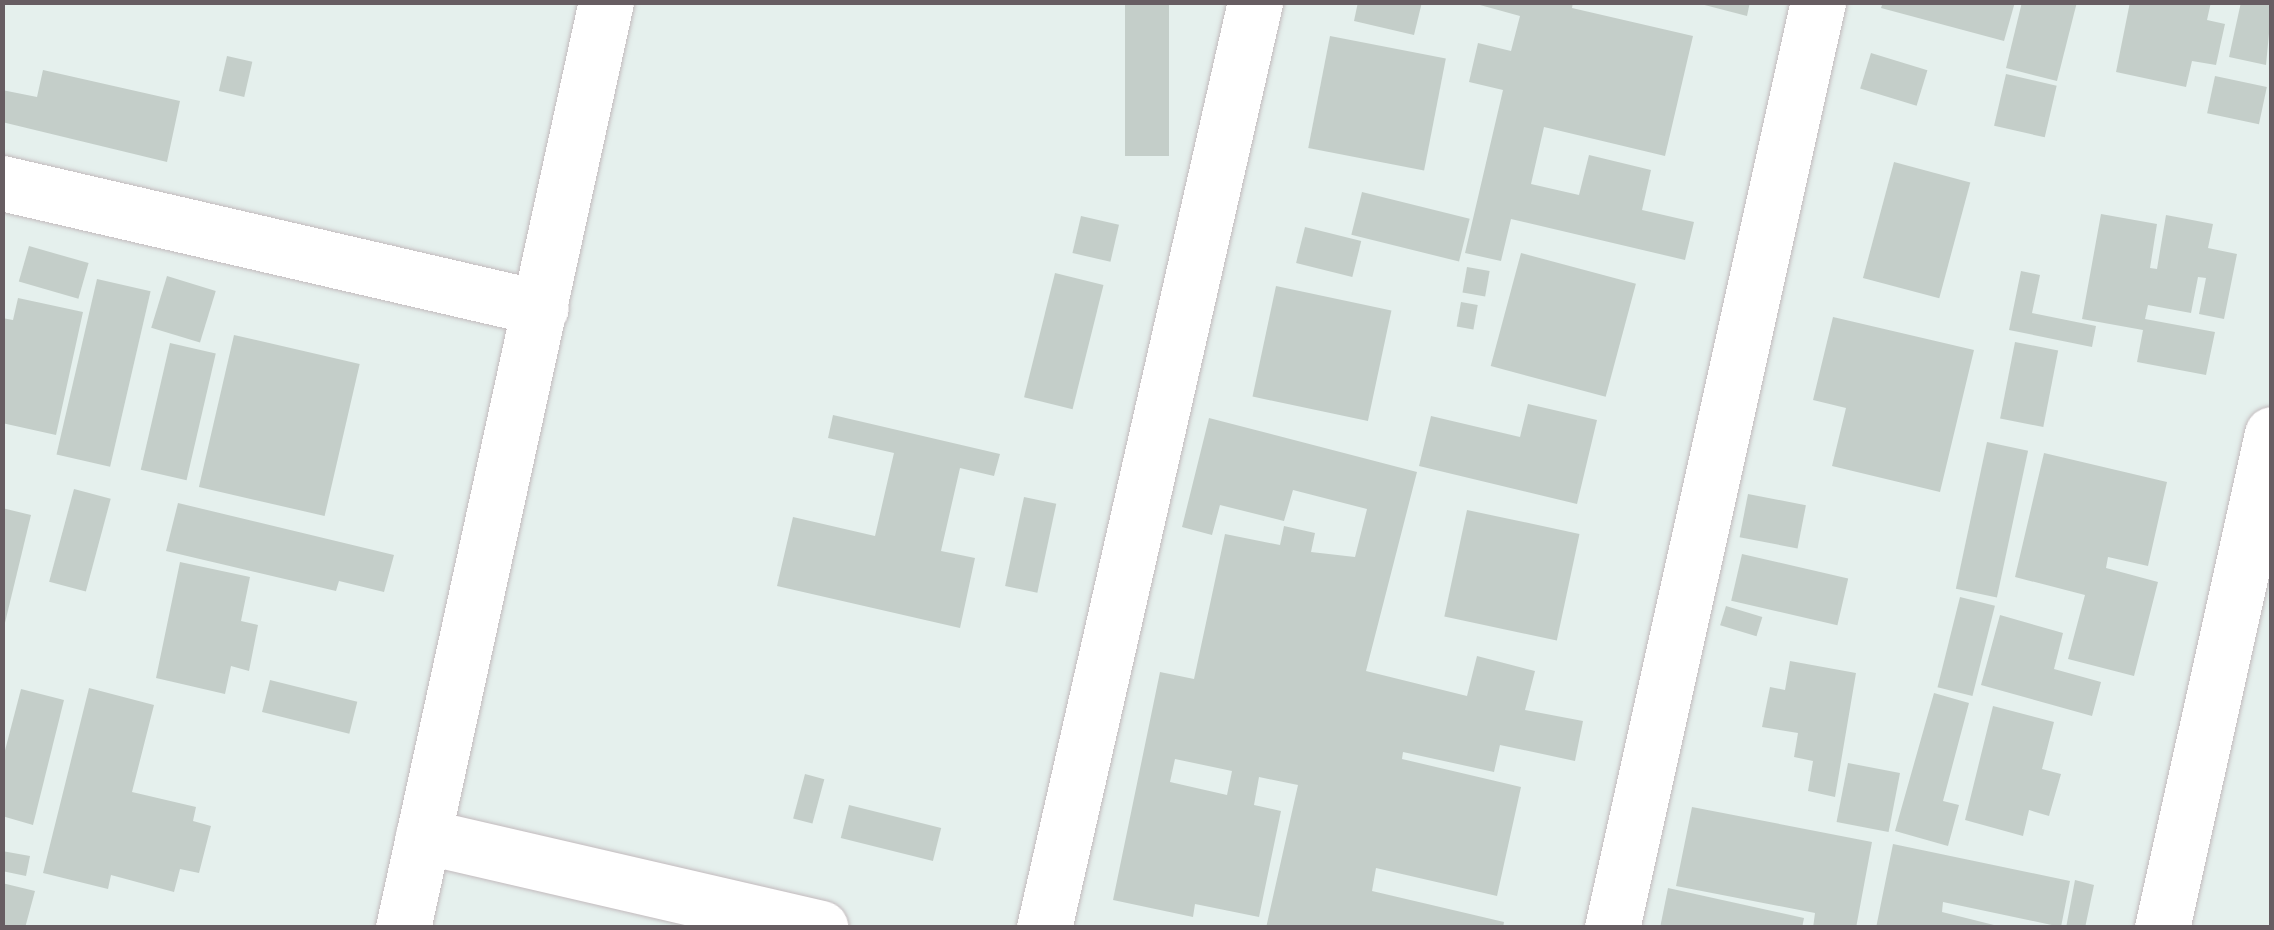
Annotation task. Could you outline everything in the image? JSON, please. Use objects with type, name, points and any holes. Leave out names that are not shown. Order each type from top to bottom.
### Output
[{"type":"street","points":[[403,928],[606,2]]},
{"type":"street","points":[[1044,928],[1255,2]]},
{"type":"street","points":[[1612,928],[1818,2]]},
{"type":"street","points":[[2,184],[541,308]]},
{"type":"street","points":[[2162,928],[2272,434]]},
{"type":"street","points":[[423,836],[821,928]]},
{"type":"building","points":[[1125,2],[1169,2],[1169,156],[1125,156]]},
{"type":"building","points":[[1358,2],[1422,2],[1414,35],[1354,21]]},
{"type":"building","points":[[1469,2],[1573,2],[1572,8],[1693,36],[1665,156],[1544,127],[1531,184],[1579,195],[1589,155],[1651,170],[1642,210],[1694,222],[1685,260],[1511,219],[1501,261],[1465,253],[1503,90],[1469,82],[1478,43],[1511,51],[1520,16]]},
{"type":"building","points":[[1693,2],[1750,2],[1747,16]]},
{"type":"building","points":[[1883,2],[2015,2],[2004,41],[1881,8]]},
{"type":"building","points":[[2022,2],[2077,2],[2057,81],[2006,68]]},
{"type":"building","points":[[2130,2],[2211,2],[2207,20],[2225,24],[2216,65],[2192,61],[2186,87],[2116,72]]},
{"type":"building","points":[[2241,2],[2272,2],[2266,65],[2229,57]]},
{"type":"building","points":[[1330,36],[1446,59],[1424,170],[1308,148]]},
{"type":"building","points":[[1871,53],[1927,70],[1917,106],[1860,88]]},
{"type":"building","points":[[227,56],[252,62],[244,97],[219,91]]},
{"type":"building","points":[[43,70],[180,101],[167,162],[2,122],[2,90],[37,97]]},
{"type":"building","points":[[2006,74],[2057,86],[2045,137],[1994,126]]},
{"type":"building","points":[[2215,76],[2267,87],[2259,124],[2207,113]]},
{"type":"building","points":[[1894,162],[1970,182],[1939,298],[1863,278]]},
{"type":"building","points":[[1362,192],[1470,219],[1459,262],[1351,235]]},
{"type":"building","points":[[2101,214],[2157,224],[2150,268],[2157,269],[2166,215],[2213,224],[2208,248],[2237,254],[2224,319],[2199,314],[2206,278],[2198,277],[2191,313],[2148,305],[2145,319],[2215,332],[2206,375],[2137,362],[2143,330],[2082,319]]},
{"type":"building","points":[[1081,216],[1119,225],[1110,262],[1072,253]]},
{"type":"building","points":[[1305,227],[1361,241],[1352,277],[1296,263]]},
{"type":"building","points":[[29,246],[89,263],[78,299],[19,282]]},
{"type":"building","points":[[1521,253],[1636,284],[1606,397],[1491,366]]},
{"type":"building","points":[[1467,267],[1490,271],[1485,297],[1462,293]]},
{"type":"building","points":[[2021,271],[2040,275],[2032,313],[2096,326],[2092,347],[2009,330]]},
{"type":"building","points":[[1055,273],[1104,285],[1073,409],[1024,397]]},
{"type":"building","points":[[167,276],[216,291],[200,343],[151,328]]},
{"type":"building","points":[[97,279],[151,291],[110,467],[57,454]]},
{"type":"building","points":[[1276,286],[1391,311],[1368,421],[1253,397]]},
{"type":"building","points":[[18,298],[83,312],[56,435],[2,423],[2,318],[13,320]]},
{"type":"building","points":[[1461,302],[1478,305],[1473,330],[1457,327]]},
{"type":"building","points":[[1833,317],[1974,350],[1940,492],[1832,466],[1846,408],[1813,400]]},
{"type":"building","points":[[234,335],[360,364],[325,516],[199,487]]},
{"type":"building","points":[[2015,342],[2058,350],[2043,427],[2000,419]]},
{"type":"building","points":[[170,343],[216,354],[187,480],[141,470]]},
{"type":"building","points":[[1528,404],[1597,420],[1577,504],[1419,466],[1431,416],[1520,437]]},
{"type":"building","points":[[833,415],[1000,454],[994,476],[960,468],[941,551],[975,558],[960,628],[777,586],[793,517],[875,536],[894,453],[828,438]]},
{"type":"building","points":[[1209,418],[1417,472],[1366,671],[1467,696],[1477,656],[1535,671],[1525,710],[1583,721],[1575,761],[1500,745],[1494,772],[1403,752],[1402,759],[1521,787],[1497,896],[1376,868],[1372,891],[1504,922],[1503,928],[1266,928],[1298,785],[1259,777],[1254,805],[1281,811],[1259,917],[1195,904],[1193,917],[1113,900],[1160,672],[1194,679],[1225,534],[1280,545],[1284,526],[1315,533],[1311,552],[1355,557],[1367,509],[1293,490],[1284,521],[1220,505],[1212,535],[1182,527]],"holes":[[[1175,759],[1232,771],[1227,795],[1170,782]]]},
{"type":"building","points":[[1987,442],[2028,451],[1997,597],[1956,589]]},
{"type":"building","points":[[2044,453],[2167,482],[2148,566],[2108,557],[2106,568],[2158,582],[2134,676],[2068,659],[2085,595],[2015,577]]},
{"type":"building","points":[[74,489],[111,499],[86,592],[49,582]]},
{"type":"building","points":[[1748,494],[1806,505],[1798,548],[1740,537]]},
{"type":"building","points":[[1024,497],[1056,504],[1037,593],[1005,586]]},
{"type":"building","points":[[178,503],[394,555],[384,592],[339,581],[336,591],[166,551]]},
{"type":"building","points":[[2,508],[31,515],[4,627],[2,627]]},
{"type":"building","points":[[1467,510],[1579,534],[1557,641],[1444,617]]},
{"type":"building","points":[[1742,554],[1848,579],[1837,625],[1731,601]]},
{"type":"building","points":[[180,562],[250,577],[241,621],[258,625],[249,671],[231,666],[225,694],[156,678]]},
{"type":"building","points":[[1960,597],[1995,606],[1972,696],[1938,687]]},
{"type":"building","points":[[1726,606],[1762,617],[1756,636],[1720,625]]},
{"type":"building","points":[[2000,615],[2063,633],[2054,669],[2101,682],[2092,716],[1981,685]]},
{"type":"building","points":[[1790,661],[1856,673],[1835,797],[1808,791],[1813,761],[1794,757],[1798,733],[1762,727],[1770,687],[1785,690]]},
{"type":"building","points":[[270,680],[357,702],[349,734],[262,712]]},
{"type":"building","points":[[89,688],[154,705],[132,792],[196,807],[193,821],[211,826],[199,873],[180,869],[174,892],[111,875],[108,889],[43,873]]},
{"type":"building","points":[[21,689],[64,700],[33,825],[2,816],[2,762]]},
{"type":"building","points":[[1934,693],[1969,703],[1943,801],[1959,805],[1948,846],[1895,831]]},
{"type":"building","points":[[1993,706],[2054,722],[2042,769],[2061,774],[2049,816],[2029,810],[2023,836],[1965,820]]},
{"type":"building","points":[[1848,763],[1900,773],[1889,832],[1837,822]]},
{"type":"building","points":[[805,774],[824,779],[812,824],[793,818]]},
{"type":"building","points":[[849,805],[941,828],[933,861],[841,838]]},
{"type":"building","points":[[1692,807],[1872,842],[1856,928],[1813,928],[1815,913],[1676,886]]},
{"type":"building","points":[[1893,844],[2070,881],[2061,927],[1943,902],[1942,912],[2006,928],[1876,928]]},
{"type":"building","points":[[2,851],[30,856],[26,876],[2,871]]},
{"type":"building","points":[[2075,880],[2094,885],[2085,928],[2066,928]]},
{"type":"building","points":[[2,883],[35,891],[25,928],[2,928]]},
{"type":"building","points":[[1668,888],[1804,918],[1802,928],[1660,928]]}]
